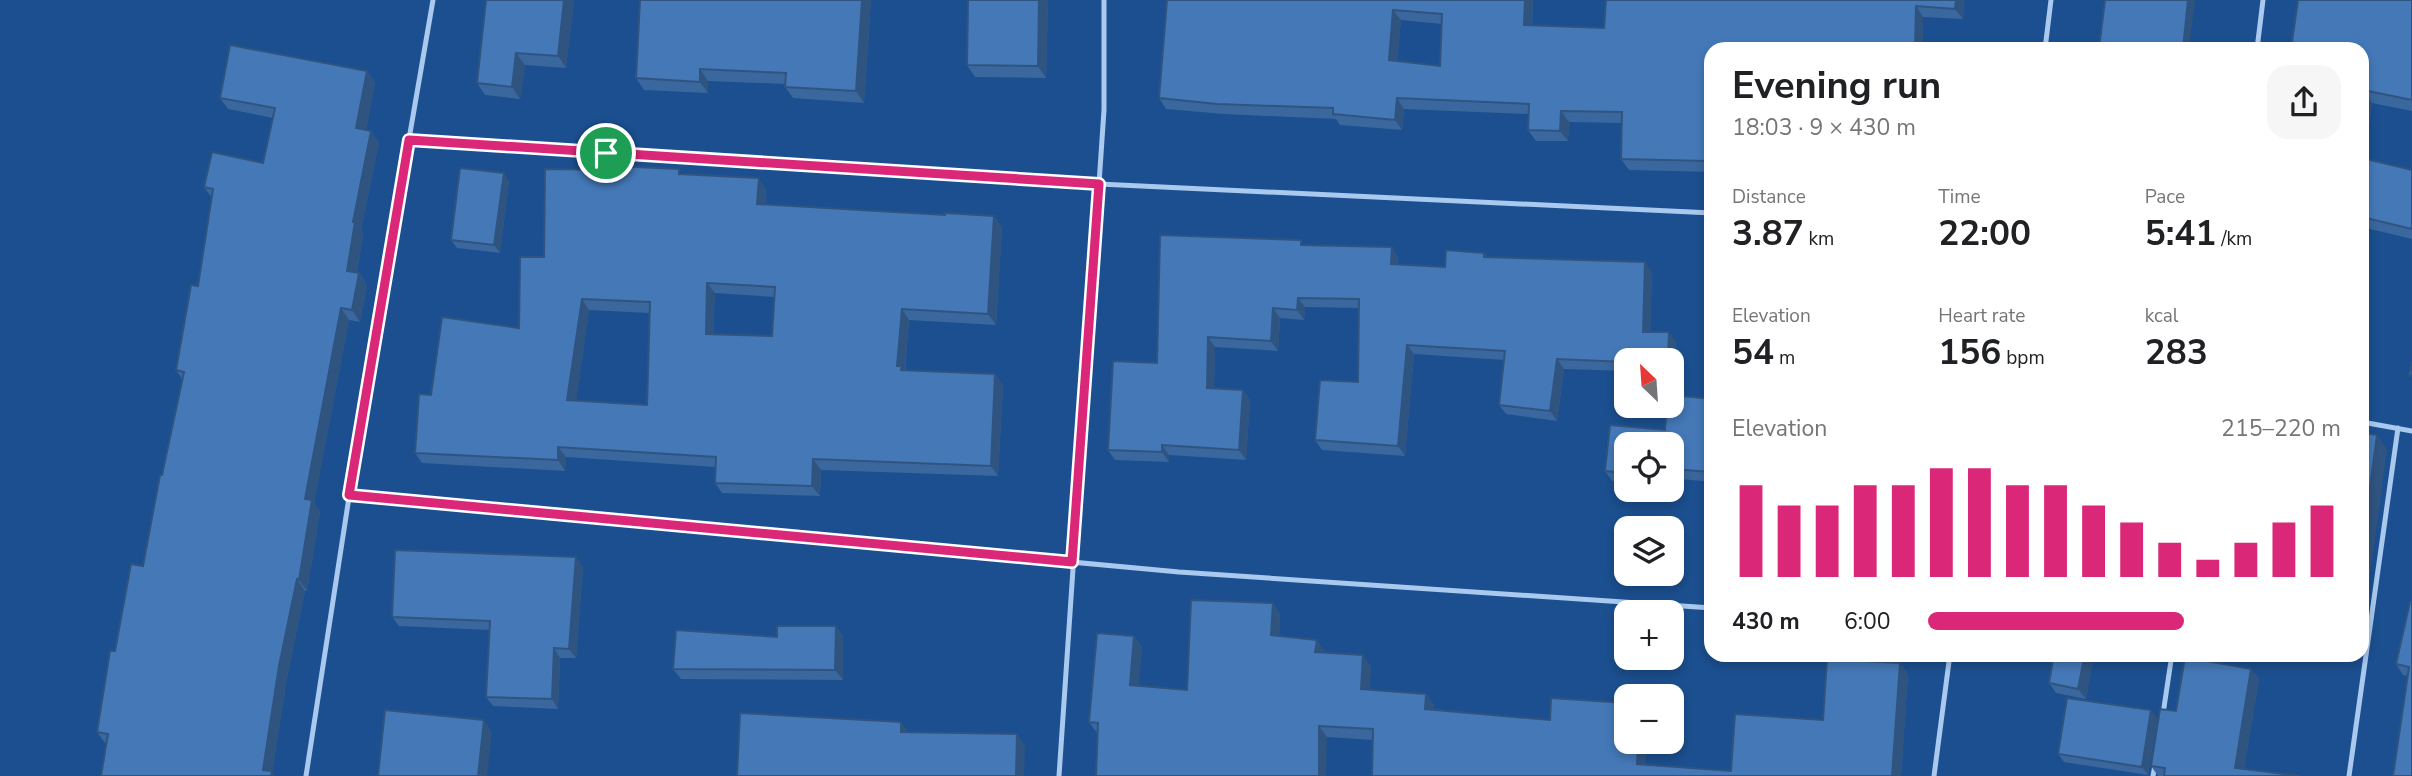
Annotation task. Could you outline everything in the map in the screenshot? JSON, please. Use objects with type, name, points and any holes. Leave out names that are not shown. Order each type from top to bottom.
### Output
[{"type":"lane","points":[[306,776],[349,495],[433,0]]},
{"type":"lane","points":[[1059,776],[1104,110],[1104,0]]},
{"type":"lane","points":[[2046,42],[2051,0]]},
{"type":"lane","points":[[2258,42],[2263,0]]},
{"type":"lane","points":[[409,140],[1099,184],[1704,213]]},
{"type":"lane","points":[[2369,423],[2412,431]]},
{"type":"lane","points":[[2369,634],[2398,428]]},
{"type":"lane","points":[[349,495],[1179,572],[1704,607]]},
{"type":"lane","points":[[1934,776],[1949,662]]},
{"type":"lane","points":[[2161,722],[2171,662]]},
{"type":"lane","points":[[2349,776],[2365,662]]},
{"type":"lane","points":[[2153,776],[2155,762]]},
{"type":"building","points":[[486,0],[564,0],[558,56],[516,53],[512,87],[477,83]]},
{"type":"building","points":[[640,0],[862,0],[856,91],[785,87],[786,73],[700,69],[700,82],[636,78]]},
{"type":"building","points":[[968,0],[1039,0],[1038,66],[967,65]]},
{"type":"building","points":[[1167,0],[1525,0],[1524,25],[1604,28],[1606,0],[1956,0],[1955,9],[1916,6],[1915,42],[1704,42],[1704,161],[1621,159],[1622,112],[1561,111],[1560,131],[1528,130],[1529,104],[1397,98],[1395,120],[1333,114],[1333,108],[1217,104],[1159,98]],"holes":[[[1393,10],[1442,14],[1440,66],[1389,60]]]},
{"type":"building","points":[[2105,0],[2188,0],[2184,42],[2100,42]]},
{"type":"building","points":[[2298,0],[2412,0],[2412,100],[2369,91],[2369,42],[2292,42]]},
{"type":"building","points":[[230,45],[367,71],[356,128],[371,131],[353,222],[347,271],[359,273],[352,310],[341,308],[305,499],[312,500],[299,580],[297,579],[279,666],[263,770],[272,771],[271,776],[101,776],[108,734],[97,732],[110,651],[115,651],[131,564],[143,566],[160,475],[184,372],[176,370],[191,285],[198,286],[213,189],[204,187],[212,152],[263,163],[275,108],[220,98]]},
{"type":"building","points":[[2369,160],[2412,170],[2412,229],[2369,219]]},
{"type":"building","points":[[615,166],[679,169],[679,174],[759,178],[757,204],[994,216],[988,314],[902,309],[897,366],[902,366],[901,370],[995,374],[991,466],[813,459],[812,486],[715,483],[716,457],[558,447],[558,460],[415,453],[419,394],[431,395],[442,317],[519,328],[520,257],[544,257],[545,169],[615,170]],"holes":[[[707,283],[775,287],[772,336],[706,334]],[[582,299],[650,302],[647,405],[567,400]]]},
{"type":"building","points":[[460,168],[504,173],[494,245],[451,240]]},
{"type":"building","points":[[1160,235],[1301,240],[1301,245],[1392,247],[1391,264],[1445,267],[1446,250],[1484,253],[1484,257],[1645,262],[1643,332],[1669,332],[1668,348],[1614,348],[1614,361],[1557,359],[1550,411],[1499,405],[1505,351],[1407,345],[1398,446],[1315,440],[1320,380],[1358,382],[1359,299],[1298,298],[1297,310],[1273,308],[1271,341],[1208,337],[1207,388],[1243,390],[1239,450],[1162,445],[1162,452],[1108,450],[1113,361],[1157,363]]},
{"type":"building","points":[[1684,396],[1704,398],[1704,471],[1684,470],[1684,432],[1614,432],[1614,472],[1605,471],[1610,425],[1665,430],[1666,418],[1684,418]]},
{"type":"building","points":[[2369,434],[2377,435],[2369,494]]},
{"type":"building","points":[[395,550],[576,557],[569,649],[554,648],[552,699],[486,697],[490,621],[392,617]]},
{"type":"building","points":[[1191,600],[1273,603],[1271,635],[1317,640],[1315,652],[1363,655],[1361,689],[1426,694],[1425,709],[1550,720],[1551,698],[1614,702],[1614,754],[1637,754],[1637,764],[1731,771],[1735,714],[1823,720],[1827,662],[1900,663],[1892,776],[1372,776],[1373,729],[1319,726],[1319,776],[1096,776],[1098,723],[1089,722],[1097,633],[1134,636],[1130,685],[1187,690]]},
{"type":"building","points":[[2410,602],[2412,776],[2393,776],[2409,667],[2396,664]]},
{"type":"building","points":[[777,626],[836,626],[835,670],[673,669],[676,630],[777,637]]},
{"type":"building","points":[[2053,662],[2083,662],[2078,689],[2049,683]]},
{"type":"building","points":[[2184,662],[2212,662],[2251,669],[2235,768],[2300,776],[2164,776],[2165,768],[2151,766],[2160,709],[2176,711]]},
{"type":"building","points":[[2067,698],[2151,710],[2142,767],[2058,754]]},
{"type":"building","points":[[385,710],[484,720],[478,776],[378,776]]},
{"type":"building","points":[[740,713],[901,722],[901,732],[1017,734],[1016,776],[737,776]]},
{"type":"route","points":[[409,140],[606,153],[1099,184],[1072,562],[349,495],[409,140]]}]
